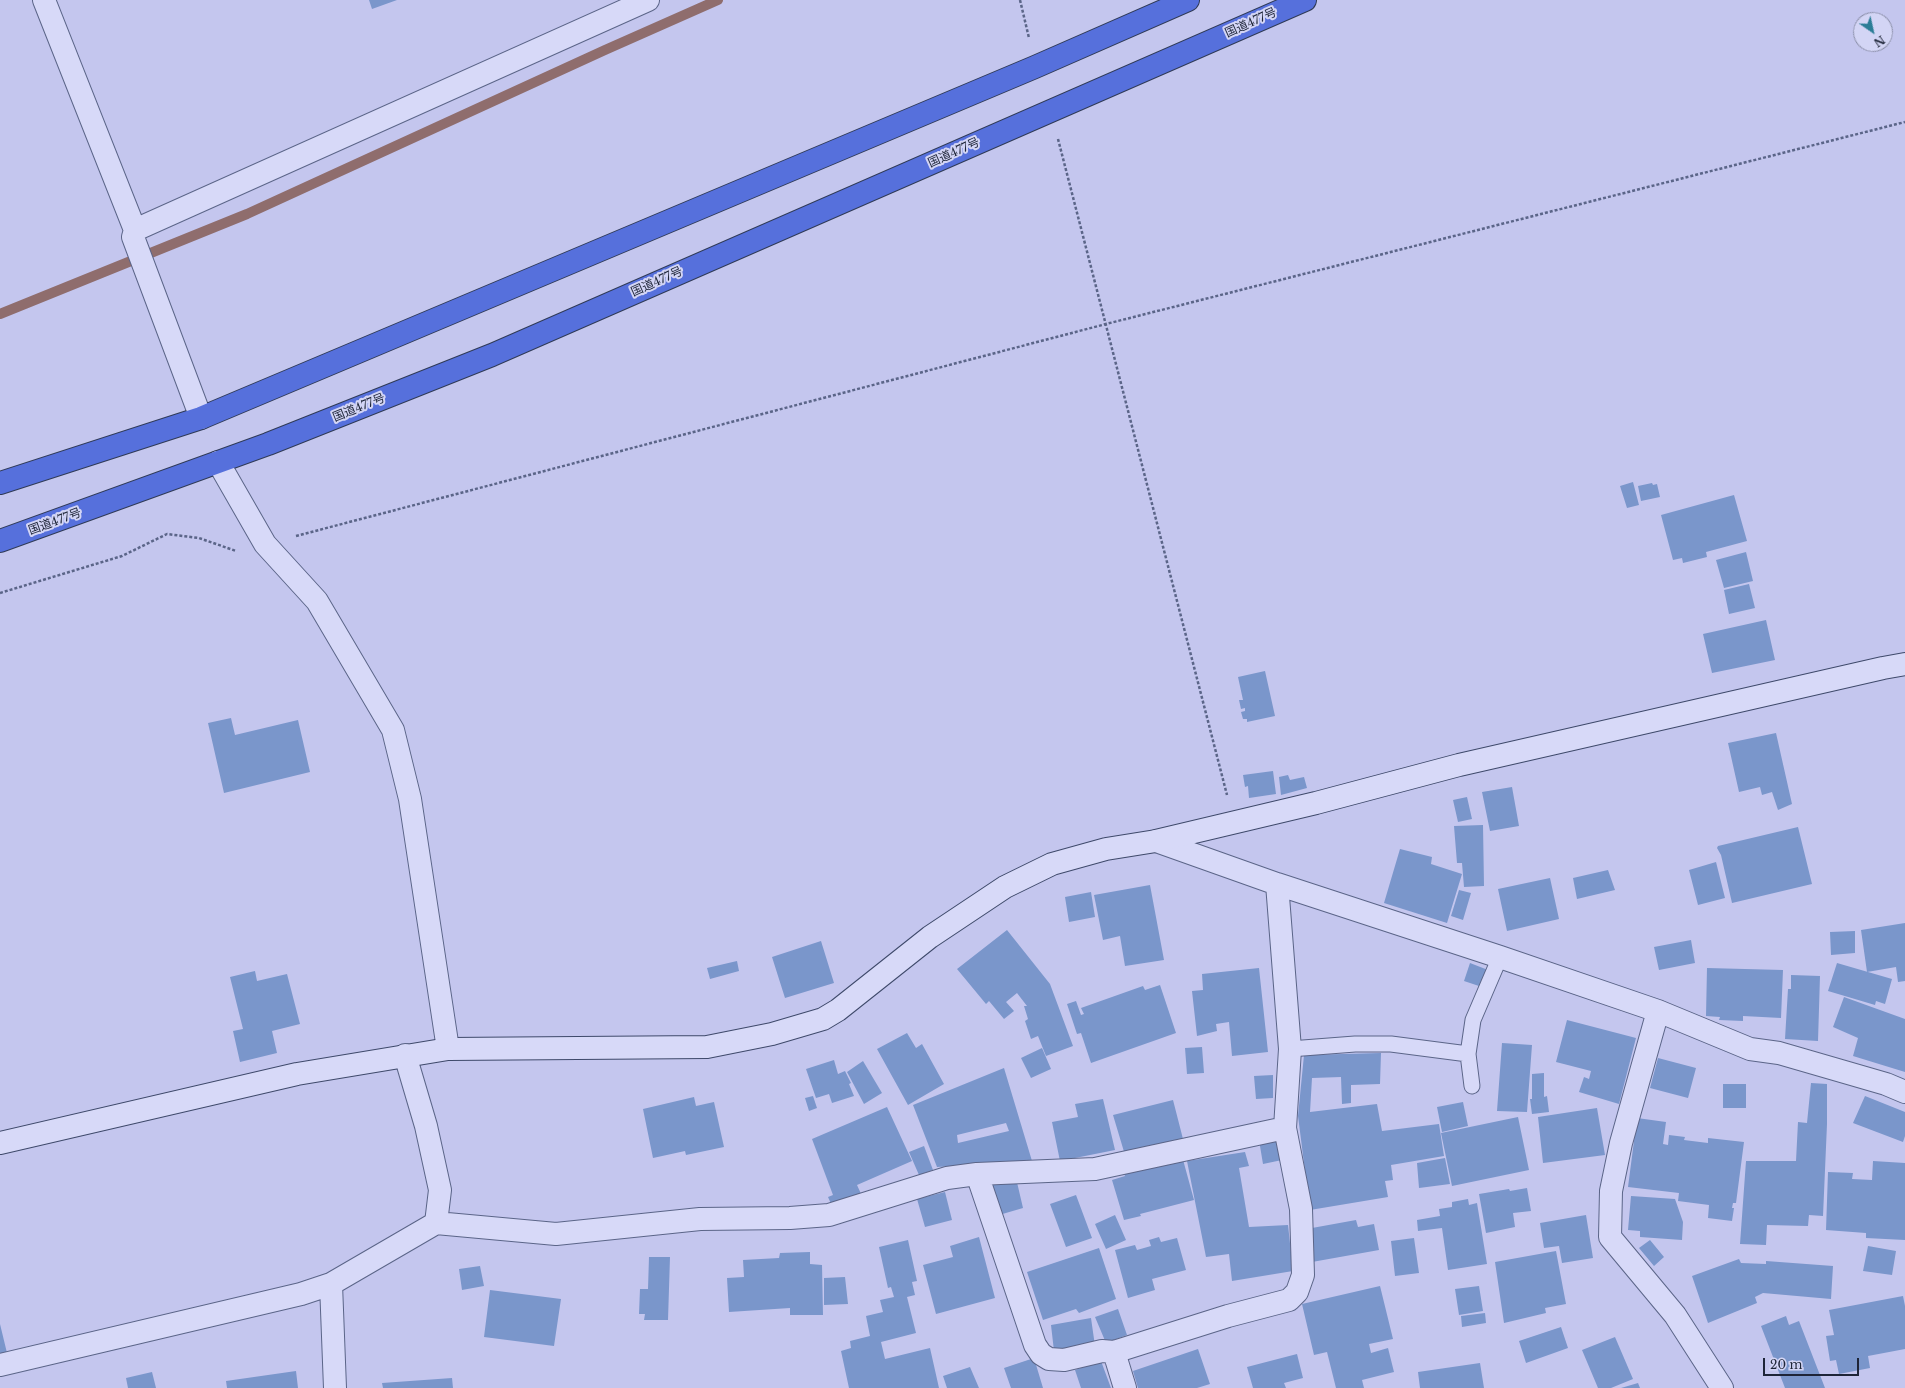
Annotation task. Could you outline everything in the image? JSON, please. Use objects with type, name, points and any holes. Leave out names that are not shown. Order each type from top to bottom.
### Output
[{"type":"highway","points":[[0,483],[201,418],[1035,67],[1188,0]]},
{"type":"highway","name":"国道477号","points":[[0,541],[268,444],[492,355],[1305,0]]},
{"type":"street","points":[[44,0],[134,234],[201,418]]},
{"type":"street","points":[[134,234],[648,0]]},
{"type":"street","points":[[218,462],[265,544],[317,601],[393,730],[410,799],[448,1049]]},
{"type":"street","points":[[0,1143],[297,1074],[405,1055],[448,1049],[707,1047],[772,1034],[823,1019],[838,1010],[930,937],[1005,887],[1052,864],[1106,850],[1156,841],[1459,765],[1868,671],[1905,664]]},
{"type":"street","points":[[1156,841],[1277,884],[1500,956],[1658,1011],[1750,1049],[1779,1053],[1886,1084],[1905,1092]]},
{"type":"street","points":[[977,1174],[1035,1345],[1041,1354],[1049,1360],[1064,1360],[1102,1351],[1114,1352],[1228,1316],[1288,1300],[1297,1292],[1303,1275],[1301,1209],[1285,1128],[1290,1049],[1277,884]]},
{"type":"street","points":[[1658,1011],[1621,1143],[1611,1191],[1610,1237],[1675,1315],[1722,1388]]},
{"type":"street","points":[[405,1055],[426,1126],[440,1190],[436,1223]]},
{"type":"street","points":[[0,1365],[302,1294],[331,1284],[436,1223],[556,1234],[700,1219],[790,1218],[828,1215],[947,1178],[977,1174],[1095,1169],[1285,1128]]},
{"type":"street","points":[[331,1284],[335,1388]]},
{"type":"street","points":[[1114,1352],[1125,1388]]},
{"type":"lane","points":[[1472,1086],[1468,1054],[1473,1020],[1500,956]]},
{"type":"lane","points":[[1290,1049],[1355,1044],[1391,1044],[1468,1054]]},
{"type":"path","points":[[1020,0],[1035,67]]},
{"type":"path","points":[[1050,111],[1234,822]]},
{"type":"path","points":[[0,593],[122,556],[167,534],[199,538],[240,552],[265,544],[1106,324],[1905,122]]},
{"type":"building","points":[[369,0],[397,0],[372,9]]},
{"type":"building","points":[[1633,482],[1639,505],[1627,508],[1620,486]]},
{"type":"building","points":[[1652,483],[1653,485],[1657,484],[1660,497],[1641,501],[1638,486]]},
{"type":"building","points":[[1734,495],[1747,541],[1706,552],[1707,557],[1683,563],[1682,558],[1673,560],[1661,515]]},
{"type":"building","points":[[1746,552],[1753,581],[1724,588],[1716,560]]},
{"type":"building","points":[[1749,584],[1755,608],[1729,614],[1724,590]]},
{"type":"building","points":[[1766,620],[1775,660],[1712,673],[1703,634]]},
{"type":"building","points":[[1265,671],[1275,716],[1247,722],[1247,719],[1243,719],[1241,712],[1245,711],[1245,708],[1241,709],[1239,700],[1243,700],[1238,677]]},
{"type":"building","points":[[231,718],[235,735],[298,720],[310,772],[224,793],[208,723]]},
{"type":"building","points":[[1776,733],[1792,804],[1778,810],[1772,792],[1762,795],[1760,787],[1739,792],[1728,743]]},
{"type":"building","points":[[1273,771],[1276,794],[1249,798],[1248,786],[1245,787],[1243,775]]},
{"type":"building","points":[[1288,775],[1290,780],[1304,777],[1307,788],[1281,795],[1279,777]]},
{"type":"building","points":[[1512,787],[1519,826],[1490,831],[1482,792]]},
{"type":"building","points":[[1467,797],[1472,819],[1458,822],[1453,800]]},
{"type":"building","points":[[1483,825],[1484,886],[1464,887],[1462,863],[1457,863],[1454,826]]},
{"type":"building","points":[[1798,827],[1812,884],[1732,903],[1721,855],[1717,848],[1718,846]]},
{"type":"building","points":[[1400,849],[1432,857],[1431,864],[1462,874],[1447,923],[1384,903]]},
{"type":"building","points":[[1716,862],[1725,898],[1698,905],[1689,870]]},
{"type":"building","points":[[1608,870],[1615,890],[1577,899],[1573,878]]},
{"type":"building","points":[[1550,878],[1559,919],[1507,931],[1498,889]]},
{"type":"building","points":[[1150,885],[1164,960],[1125,966],[1120,936],[1103,940],[1094,895]]},
{"type":"building","points":[[1459,890],[1471,893],[1463,920],[1451,916]]},
{"type":"building","points":[[1091,892],[1095,917],[1069,922],[1065,897]]},
{"type":"building","points":[[1905,923],[1905,981],[1898,982],[1896,967],[1867,972],[1861,930]]},
{"type":"building","points":[[1007,930],[1050,984],[1073,1046],[1046,1056],[1038,1036],[1031,1039],[1025,1021],[1028,1019],[1024,1006],[1027,1006],[1017,993],[1006,1002],[1014,1011],[1004,1019],[989,1001],[986,1004],[957,969]]},
{"type":"building","points":[[1855,931],[1855,953],[1831,955],[1830,932]]},
{"type":"building","points":[[1691,940],[1695,963],[1659,970],[1654,947]]},
{"type":"building","points":[[821,941],[834,983],[785,998],[772,957]]},
{"type":"building","points":[[737,961],[739,971],[710,979],[707,968]]},
{"type":"building","points":[[1470,963],[1488,970],[1482,987],[1464,981]]},
{"type":"building","points":[[1837,963],[1892,979],[1885,1004],[1876,1001],[1875,1005],[1828,991]]},
{"type":"building","points":[[1259,968],[1268,1052],[1232,1056],[1229,1022],[1216,1024],[1217,1031],[1197,1036],[1192,991],[1203,990],[1202,974]]},
{"type":"building","points":[[1707,968],[1783,970],[1781,1018],[1743,1016],[1743,1021],[1719,1020],[1720,1017],[1706,1016]]},
{"type":"building","points":[[255,971],[257,981],[287,974],[300,1024],[272,1031],[277,1053],[240,1062],[233,1031],[243,1029],[230,977]]},
{"type":"building","points":[[1791,975],[1820,976],[1818,1041],[1785,1039],[1788,989],[1791,989]]},
{"type":"building","points":[[1160,985],[1176,1033],[1091,1063],[1081,1033],[1077,1034],[1067,1004],[1076,1001],[1081,1015],[1084,1014],[1081,1008],[1143,986],[1145,990]]},
{"type":"building","points":[[1844,997],[1905,1019],[1905,1072],[1853,1056],[1858,1038],[1833,1027]]},
{"type":"building","points":[[1567,1020],[1636,1038],[1619,1104],[1579,1092],[1584,1077],[1589,1079],[1591,1071],[1556,1062]]},
{"type":"building","points":[[907,1033],[916,1048],[922,1044],[944,1084],[908,1105],[877,1049]]},
{"type":"building","points":[[1502,1043],[1532,1045],[1527,1112],[1497,1111]]},
{"type":"building","points":[[1202,1047],[1204,1073],[1187,1074],[1185,1048]]},
{"type":"building","points":[[1042,1048],[1051,1069],[1031,1078],[1021,1058]]},
{"type":"building","points":[[1381,1053],[1380,1084],[1351,1085],[1351,1103],[1342,1104],[1341,1077],[1312,1078],[1310,1112],[1377,1104],[1382,1131],[1439,1124],[1444,1156],[1391,1165],[1393,1180],[1385,1181],[1388,1197],[1310,1210],[1298,1116],[1304,1055]]},
{"type":"building","points":[[1658,1058],[1696,1068],[1688,1098],[1650,1088]]},
{"type":"building","points":[[834,1060],[838,1074],[845,1071],[851,1083],[849,1084],[854,1096],[832,1103],[829,1094],[816,1098],[806,1069]]},
{"type":"building","points":[[863,1061],[882,1093],[864,1104],[847,1072]]},
{"type":"building","points":[[1004,1068],[1032,1161],[937,1167],[913,1105]],"holes":[[[1006,1123],[1009,1131],[958,1143],[957,1135]]]},
{"type":"building","points":[[1544,1073],[1544,1097],[1547,1096],[1549,1112],[1532,1114],[1530,1099],[1532,1099],[1532,1074]]},
{"type":"building","points":[[1273,1075],[1273,1098],[1256,1099],[1254,1076]]},
{"type":"building","points":[[1811,1083],[1827,1084],[1827,1124],[1823,1216],[1809,1215],[1808,1226],[1767,1225],[1766,1245],[1740,1244],[1746,1161],[1796,1161],[1798,1122],[1807,1123]]},
{"type":"building","points":[[1723,1084],[1746,1084],[1746,1108],[1723,1108]]},
{"type":"building","points":[[813,1096],[817,1108],[809,1111],[805,1098]]},
{"type":"building","points":[[1865,1096],[1905,1112],[1905,1136],[1903,1142],[1853,1123]]},
{"type":"building","points":[[694,1097],[696,1106],[714,1102],[724,1147],[686,1155],[685,1151],[653,1158],[643,1109]]},
{"type":"building","points":[[1103,1099],[1115,1150],[1060,1161],[1052,1122],[1078,1117],[1075,1104]]},
{"type":"building","points":[[1173,1100],[1183,1139],[1157,1144],[1159,1148],[1125,1155],[1113,1115]]},
{"type":"building","points":[[1463,1102],[1468,1126],[1442,1132],[1437,1107]]},
{"type":"building","points":[[887,1107],[912,1161],[857,1185],[862,1196],[832,1206],[828,1197],[833,1195],[812,1139]]},
{"type":"building","points":[[1597,1108],[1605,1155],[1543,1163],[1538,1117]]},
{"type":"building","points":[[1518,1117],[1529,1170],[1452,1186],[1441,1133]]},
{"type":"building","points":[[1637,1118],[1666,1122],[1663,1144],[1668,1145],[1669,1135],[1685,1137],[1684,1140],[1708,1143],[1708,1138],[1744,1142],[1736,1203],[1733,1203],[1732,1208],[1734,1208],[1732,1221],[1708,1218],[1709,1205],[1678,1201],[1679,1193],[1628,1187]]},
{"type":"building","points":[[1279,1136],[1282,1160],[1263,1164],[1259,1140]]},
{"type":"building","points":[[924,1146],[933,1170],[919,1175],[909,1152]]},
{"type":"building","points":[[1245,1152],[1249,1166],[1239,1168],[1249,1227],[1288,1225],[1293,1271],[1232,1281],[1229,1254],[1206,1257],[1187,1161]]},
{"type":"building","points":[[1182,1156],[1194,1200],[1140,1214],[1141,1216],[1124,1220],[1112,1180],[1125,1176],[1123,1171]]},
{"type":"building","points":[[1445,1158],[1450,1184],[1419,1188],[1417,1163]]},
{"type":"building","points":[[1873,1161],[1905,1163],[1905,1240],[1866,1238],[1866,1233],[1826,1230],[1828,1172],[1853,1173],[1852,1179],[1872,1180]]},
{"type":"building","points":[[1016,1178],[1023,1208],[999,1215],[991,1185]]},
{"type":"building","points":[[1527,1188],[1531,1211],[1513,1213],[1515,1227],[1486,1233],[1479,1194],[1509,1189],[1510,1191]]},
{"type":"building","points":[[945,1192],[952,1220],[925,1227],[917,1199]]},
{"type":"building","points":[[1076,1195],[1092,1238],[1066,1247],[1050,1204]]},
{"type":"building","points":[[1631,1196],[1675,1199],[1683,1222],[1682,1240],[1640,1237],[1640,1231],[1628,1230]]},
{"type":"building","points":[[1468,1199],[1469,1205],[1477,1203],[1487,1264],[1448,1270],[1442,1228],[1418,1231],[1417,1220],[1440,1216],[1439,1209],[1452,1207],[1452,1202]]},
{"type":"building","points":[[1115,1215],[1126,1240],[1106,1249],[1095,1224]]},
{"type":"building","points":[[1586,1215],[1593,1258],[1562,1263],[1559,1246],[1544,1248],[1540,1223]]},
{"type":"building","points":[[1356,1220],[1358,1227],[1374,1224],[1379,1250],[1312,1262],[1312,1228]]},
{"type":"building","points":[[979,1237],[995,1298],[936,1314],[923,1265],[953,1257],[950,1246]]},
{"type":"building","points":[[1159,1237],[1161,1242],[1177,1238],[1186,1270],[1152,1279],[1155,1290],[1128,1298],[1115,1250],[1135,1245],[1137,1250],[1151,1246],[1149,1240]]},
{"type":"building","points":[[1414,1238],[1419,1273],[1395,1276],[1391,1241]]},
{"type":"building","points":[[908,1240],[917,1281],[912,1282],[915,1295],[907,1297],[916,1333],[881,1342],[885,1359],[930,1348],[939,1388],[849,1388],[841,1351],[851,1348],[850,1341],[870,1336],[866,1316],[883,1312],[880,1300],[894,1297],[891,1287],[888,1288],[879,1247]]},
{"type":"building","points":[[1650,1240],[1664,1257],[1654,1266],[1639,1248]]},
{"type":"building","points":[[1868,1246],[1896,1251],[1892,1275],[1863,1271]]},
{"type":"building","points":[[1099,1248],[1116,1299],[1079,1313],[1076,1309],[1043,1320],[1027,1272]]},
{"type":"building","points":[[1556,1251],[1566,1304],[1545,1308],[1546,1313],[1504,1323],[1495,1262]]},
{"type":"building","points":[[810,1252],[810,1264],[822,1265],[823,1315],[790,1315],[790,1308],[729,1312],[727,1278],[744,1277],[743,1260],[779,1258],[780,1253]]},
{"type":"building","points":[[649,1257],[670,1257],[668,1320],[644,1320],[645,1314],[639,1314],[640,1289],[648,1289]]},
{"type":"building","points":[[1739,1259],[1741,1263],[1766,1264],[1766,1261],[1833,1266],[1831,1299],[1763,1293],[1755,1297],[1757,1303],[1708,1323],[1692,1276]]},
{"type":"building","points":[[480,1266],[484,1286],[462,1290],[459,1269]]},
{"type":"building","points":[[845,1277],[848,1304],[824,1305],[824,1278]]},
{"type":"building","points":[[1380,1286],[1393,1339],[1369,1344],[1371,1353],[1388,1348],[1394,1372],[1362,1380],[1364,1388],[1336,1388],[1327,1352],[1314,1355],[1302,1304]]},
{"type":"building","points":[[1479,1286],[1483,1311],[1459,1315],[1455,1289]]},
{"type":"building","points":[[490,1290],[561,1299],[554,1346],[484,1337]]},
{"type":"building","points":[[1903,1296],[1905,1306],[1905,1349],[1868,1356],[1870,1368],[1839,1374],[1836,1360],[1830,1361],[1826,1336],[1834,1335],[1829,1310]]},
{"type":"building","points":[[1118,1309],[1127,1335],[1106,1343],[1095,1317]]},
{"type":"building","points":[[1485,1313],[1486,1323],[1462,1327],[1461,1316]]},
{"type":"building","points":[[1786,1316],[1789,1325],[1799,1321],[1825,1388],[1785,1388],[1761,1326]]},
{"type":"building","points":[[1091,1318],[1095,1346],[1054,1351],[1051,1325]]},
{"type":"building","points":[[0,1324],[7,1353],[0,1355]]},
{"type":"building","points":[[1561,1327],[1568,1348],[1526,1363],[1519,1341]]},
{"type":"building","points":[[1615,1337],[1633,1379],[1611,1388],[1598,1388],[1582,1350]]},
{"type":"building","points":[[1198,1349],[1210,1384],[1197,1388],[1138,1388],[1133,1371]]},
{"type":"building","points":[[1297,1354],[1303,1378],[1284,1383],[1286,1388],[1253,1388],[1247,1367]]},
{"type":"building","points":[[1034,1358],[1043,1388],[1011,1388],[1004,1368]]},
{"type":"building","points":[[1101,1361],[1111,1388],[1081,1388],[1075,1370]]},
{"type":"building","points":[[1480,1363],[1484,1388],[1420,1388],[1418,1372]]},
{"type":"building","points":[[970,1367],[979,1388],[947,1388],[943,1376]]},
{"type":"building","points":[[296,1371],[298,1388],[227,1388],[226,1381]]},
{"type":"building","points":[[152,1372],[156,1388],[128,1388],[126,1378]]},
{"type":"building","points":[[452,1378],[453,1388],[383,1388],[382,1383]]},
{"type":"building","points":[[1638,1383],[1640,1388],[1621,1388]]},
{"type":"waterway","points":[[0,314],[247,214],[605,50],[718,0]]}]
